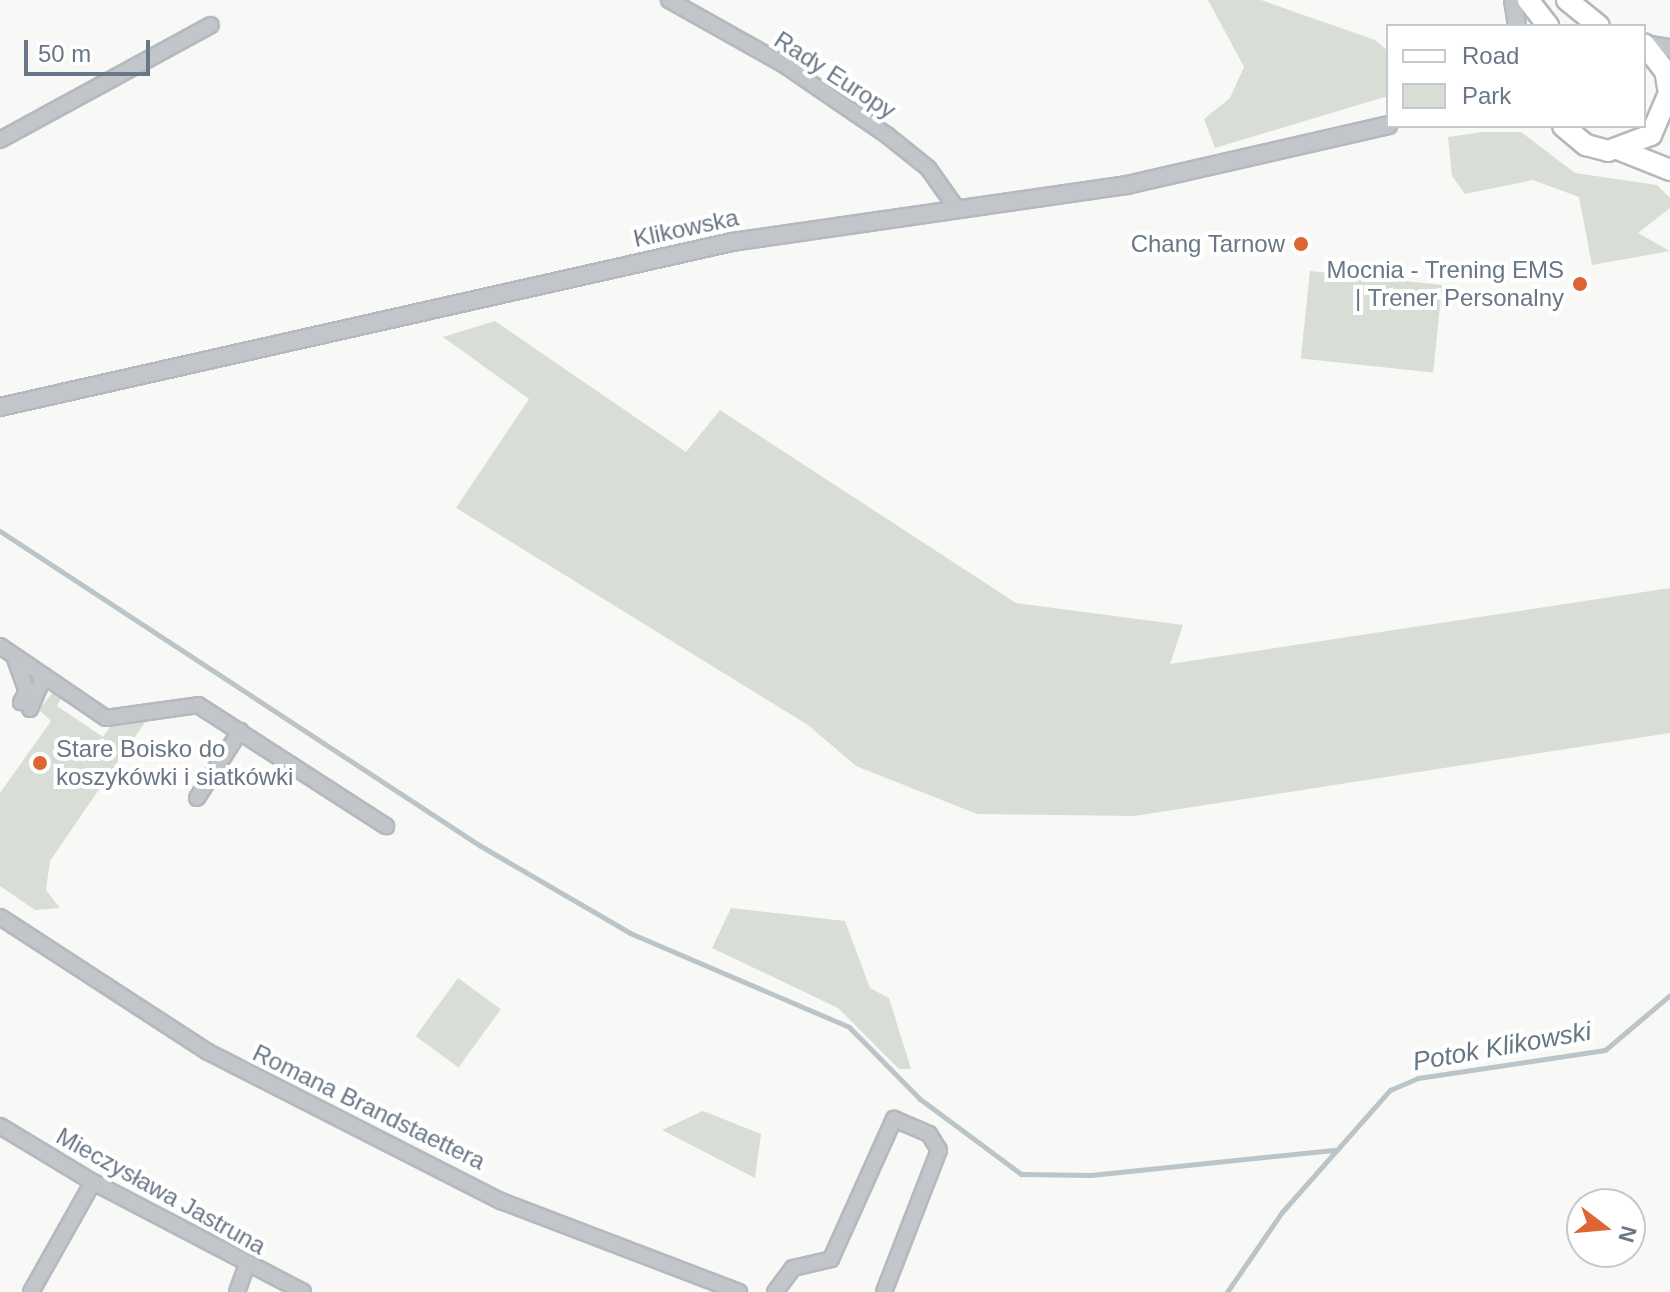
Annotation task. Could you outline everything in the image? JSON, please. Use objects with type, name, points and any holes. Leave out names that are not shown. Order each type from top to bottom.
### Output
[{"type":"main road","points":[[1528,0],[1546,24]]},
{"type":"main road","points":[[1567,0],[1597,24]]},
{"type":"main road","points":[[1620,150],[1651,135],[1669,100],[1665,71],[1646,47]]},
{"type":"main road","points":[[1565,128],[1586,145],[1620,150],[1670,170]]},
{"type":"street","name":"Rady Europy","points":[[669,0],[783,64],[888,136],[928,168],[957,209]]},
{"type":"street","points":[[1513,0],[1517,24]]},
{"type":"street","points":[[0,140],[211,25]]},
{"type":"street","points":[[1646,44],[1670,48]]},
{"type":"street","name":"Klikowska","points":[[0,407],[720,244],[1127,185],[1386,125]]},
{"type":"street","points":[[0,646],[106,718],[183,703],[198,705],[386,826]]},
{"type":"street","points":[[14,656],[27,692],[26,706],[44,676]]},
{"type":"street","points":[[197,798],[240,731]]},
{"type":"street","name":"Romana Brandstaettera","points":[[0,917],[208,1052],[501,1201],[739,1292]]},
{"type":"street","points":[[775,1292],[793,1268],[831,1259],[894,1119],[929,1134],[939,1150],[884,1292]]},
{"type":"street","name":"Mieczysława Jastruna","points":[[0,1126],[93,1182],[303,1292]]},
{"type":"street","points":[[31,1292],[93,1182]]},
{"type":"street","points":[[237,1292],[247,1264]]},
{"type":"green space","points":[[1208,0],[1261,0],[1375,40],[1386,49],[1386,97],[1215,148],[1204,119],[1230,98],[1244,67]]},
{"type":"green space","points":[[1483,132],[1521,132],[1575,173],[1657,185],[1670,198],[1670,208],[1638,233],[1670,251],[1592,265],[1579,197],[1533,180],[1465,194],[1452,176],[1448,137]]},
{"type":"green space","points":[[1310,271],[1442,285],[1433,372],[1301,359]]},
{"type":"green space","points":[[495,321],[686,452],[720,410],[1016,603],[1183,625],[1170,664],[1670,588],[1670,733],[1134,816],[977,814],[856,766],[808,725],[456,508],[529,399],[443,337]]},
{"type":"green space","points":[[55,689],[63,695],[57,706],[103,737],[114,721],[150,715],[50,861],[46,890],[60,908],[35,910],[0,886],[0,793],[51,721],[39,710]]},
{"type":"green space","points":[[731,908],[845,921],[870,988],[889,998],[911,1069],[899,1069],[838,1008],[712,948]]},
{"type":"green space","points":[[458,978],[501,1009],[459,1067],[416,1036]]},
{"type":"green space","points":[[703,1111],[761,1134],[755,1178],[662,1130]]},
{"type":"waterway","points":[[0,531],[479,845],[630,933],[849,1027],[920,1099],[1021,1174],[1091,1175],[1334,1150]]},
{"type":"waterway","name":"Potok Klikowski","points":[[1227,1292],[1282,1212],[1390,1090],[1418,1078],[1605,1050],[1670,995]]},
{"type":"place","name":"Chang Tarnow","points":[[1301,244]]},
{"type":"place","name":"Mocnia - Trening EMS | Trener Personalny","points":[[1580,284]]},
{"type":"place","name":"Stare Boisko do koszykówki i siatkówki","points":[[40,763]]}]
